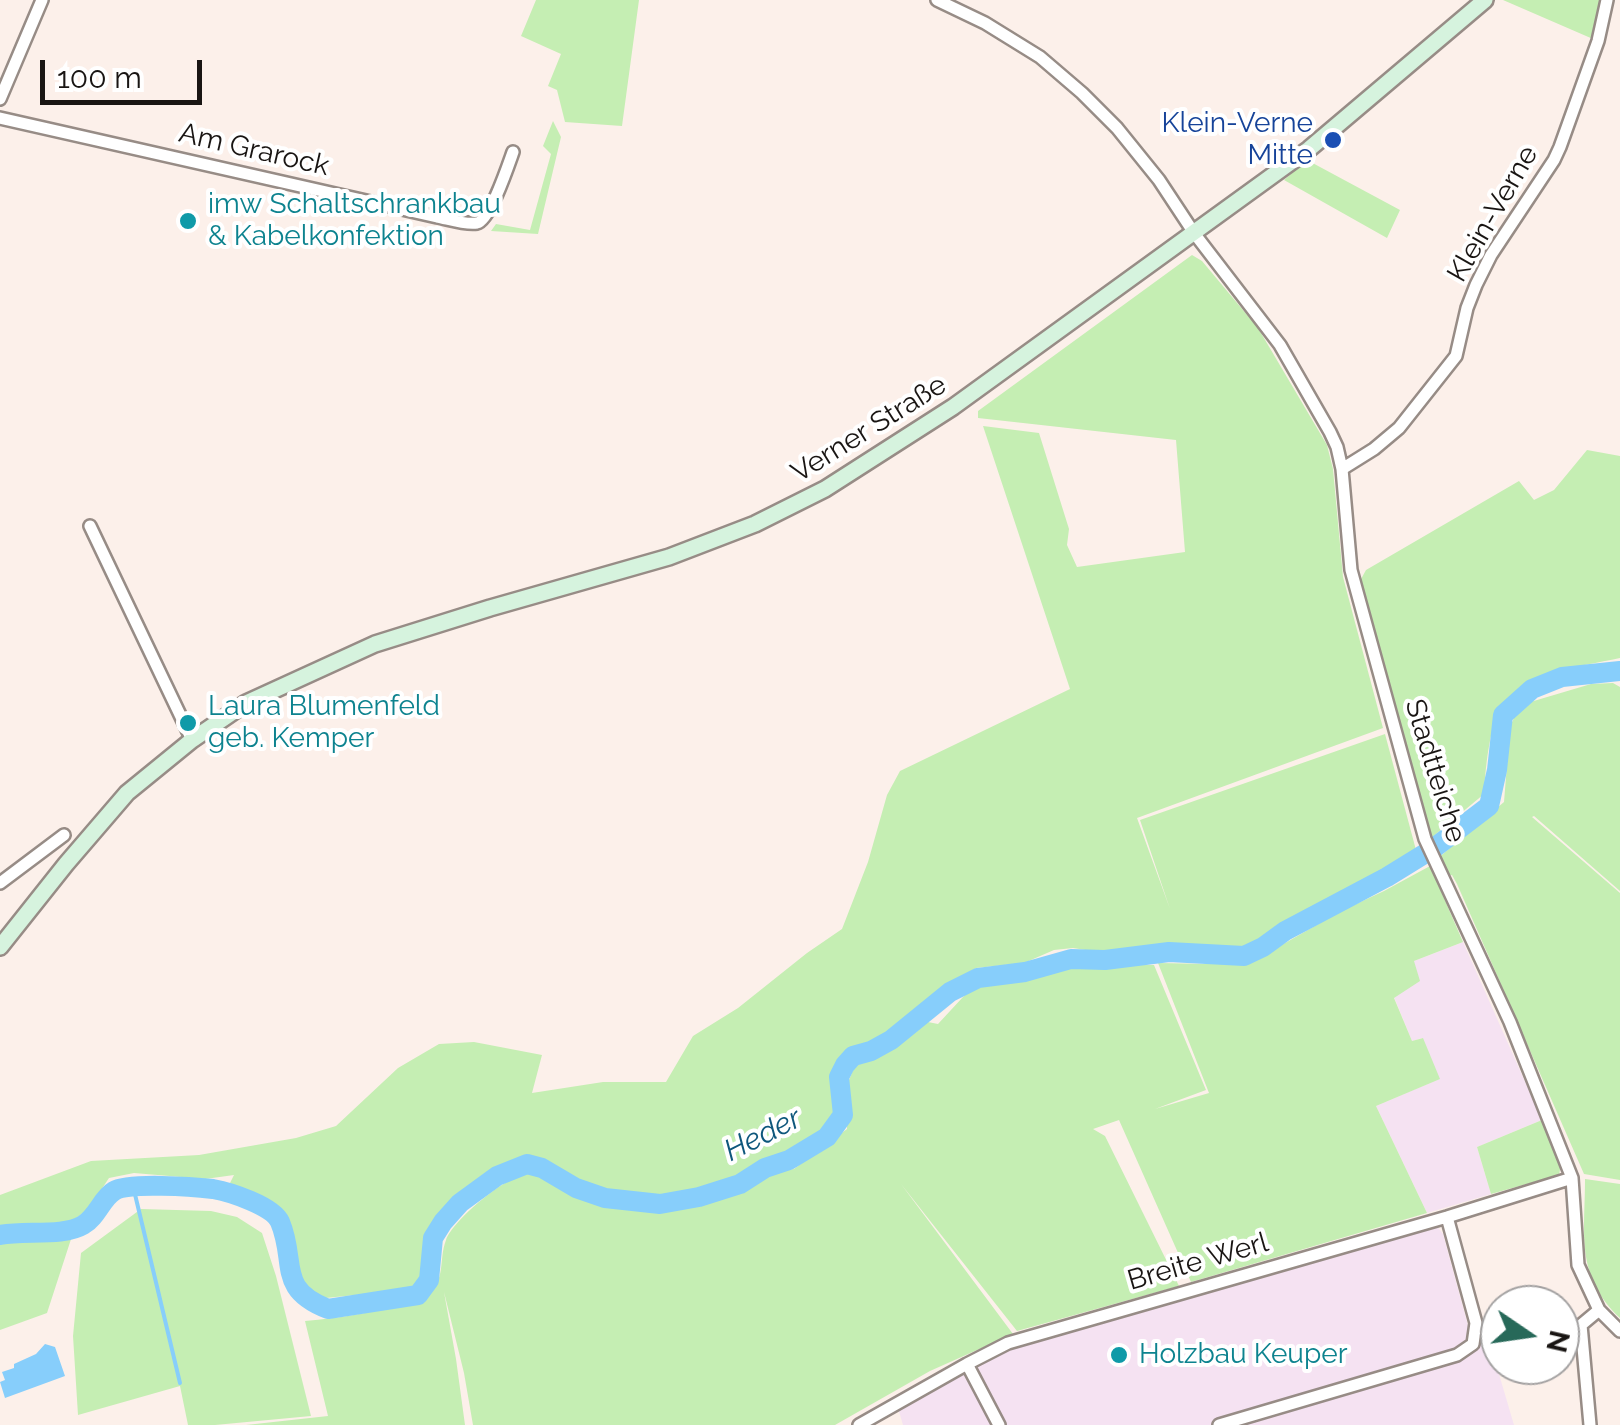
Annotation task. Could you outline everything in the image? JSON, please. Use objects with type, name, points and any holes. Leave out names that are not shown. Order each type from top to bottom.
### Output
[{"type":"main road","name":"Verner Straße","points":[[2,940],[127,793],[192,740],[246,703],[375,644],[669,557],[755,524],[825,489],[953,406],[1308,149],[1485,0]]},
{"type":"street","points":[[0,98],[42,0]]},
{"type":"street","name":"Stadtteiche","points":[[937,0],[1040,57],[1116,128],[1280,345],[1330,432],[1342,469],[1351,570],[1426,839],[1510,1022],[1572,1178],[1578,1265],[1598,1310],[1620,1331]]},
{"type":"street","name":"Klein-Verne","points":[[1342,469],[1398,428],[1456,356],[1476,285],[1560,147],[1598,41],[1607,0]]},
{"type":"street","name":"Am Grarock","points":[[0,118],[476,223],[484,220],[513,152]]},
{"type":"street","points":[[90,526],[192,740]]},
{"type":"street","points":[[0,883],[64,835]]},
{"type":"street","name":"Breite Werl","points":[[859,1425],[1008,1343],[1572,1178]]},
{"type":"street","points":[[1219,1425],[1457,1355],[1472,1344],[1476,1323],[1447,1217]]},
{"type":"street","points":[[1590,1425],[1581,1326],[1598,1310]]},
{"type":"street","points":[[967,1364],[999,1425]]},
{"type":"shaded area","points":[[1463,942],[1542,1120],[1477,1147],[1491,1194],[1427,1213],[1376,1106],[1439,1079],[1422,1038],[1412,1041],[1394,997],[1414,961]]},
{"type":"shaded area","points":[[1436,1225],[1443,1234],[1469,1329],[1480,1338],[1480,1385],[1502,1385],[1514,1425],[903,1425],[898,1408],[1011,1349]]},
{"type":"green space","points":[[536,0],[639,0],[622,126],[565,122],[557,90],[548,86],[561,54],[521,36]]},
{"type":"green space","points":[[1503,0],[1601,0],[1593,39]]},
{"type":"green space","points":[[553,121],[561,137],[538,234],[491,231],[496,224],[530,230],[551,154],[543,146]]},
{"type":"green space","points":[[1307,160],[1400,210],[1387,238],[1284,180]]},
{"type":"green space","points":[[1192,255],[1202,261],[1258,328],[1327,445],[1333,469],[1343,577],[1383,728],[1137,818],[1170,909],[1140,820],[1385,734],[1416,850],[1242,950],[1172,946],[1104,953],[1073,948],[1054,950],[1024,963],[976,968],[942,988],[888,1034],[846,1052],[835,1064],[836,1112],[831,1123],[794,1150],[738,1176],[794,1169],[847,1129],[847,1085],[855,1065],[928,1022],[938,1024],[977,985],[1023,978],[1068,965],[1154,965],[1206,1090],[1155,1109],[1209,1093],[1158,963],[1252,962],[1430,866],[1463,942],[1414,961],[1420,981],[1394,998],[1412,1041],[1423,1038],[1440,1079],[1376,1106],[1427,1213],[1191,1282],[1119,1120],[1093,1129],[1105,1136],[1179,1286],[1017,1331],[901,1184],[1013,1334],[930,1371],[835,1425],[473,1425],[444,1292],[465,1425],[246,1425],[328,1416],[305,1321],[367,1313],[426,1297],[437,1283],[446,1240],[470,1210],[520,1175],[535,1174],[550,1182],[541,1174],[547,1163],[535,1159],[501,1167],[443,1213],[427,1238],[425,1278],[415,1289],[316,1299],[303,1284],[281,1210],[229,1185],[234,1175],[205,1179],[134,1173],[109,1178],[88,1208],[71,1221],[0,1229],[0,1195],[91,1161],[199,1155],[296,1138],[336,1126],[398,1068],[439,1044],[474,1042],[542,1055],[532,1093],[603,1082],[666,1082],[693,1036],[738,1008],[842,929],[868,862],[887,795],[900,771],[1070,689],[983,426],[1039,433],[1069,529],[1067,545],[1077,567],[1185,552],[1176,440],[978,418],[978,411]]},
{"type":"green space","points":[[1587,450],[1620,456],[1620,658],[1554,673],[1512,697],[1493,727],[1484,794],[1430,839],[1360,581],[1366,570],[1519,481],[1534,500],[1554,490]]},
{"type":"green space","points":[[1613,683],[1620,687],[1620,891],[1532,817],[1620,893],[1620,1180],[1584,1174],[1457,884],[1437,859],[1504,802],[1510,727],[1516,713],[1527,703],[1591,684]]},
{"type":"green space","points":[[1542,1120],[1561,1164],[1559,1175],[1491,1194],[1477,1147]]},
{"type":"green space","points":[[1585,1179],[1620,1184],[1620,1318],[1606,1302],[1589,1270],[1584,1236]]},
{"type":"green space","points":[[141,1209],[211,1211],[237,1217],[262,1233],[311,1416],[188,1425],[180,1386],[78,1415],[73,1336],[81,1253]]},
{"type":"green space","points":[[73,1233],[47,1313],[0,1330],[0,1240]]},
{"type":"water","points":[[45,1344],[55,1347],[65,1376],[5,1398],[0,1382],[5,1380],[2,1372],[36,1354]]},
{"type":"waterway","name":"Heder","points":[[0,1235],[75,1229],[88,1222],[110,1194],[122,1188],[162,1186],[220,1191],[250,1201],[276,1216],[285,1236],[294,1283],[301,1293],[328,1309],[418,1295],[429,1280],[433,1238],[443,1222],[460,1203],[497,1176],[527,1164],[605,1198],[660,1204],[740,1184],[827,1137],[843,1115],[839,1077],[853,1056],[891,1040],[950,992],[978,978],[1025,972],[1071,959],[1105,960],[1169,952],[1244,956],[1387,877],[1434,848],[1489,806],[1503,715],[1532,689],[1562,677],[1620,671]]},
{"type":"waterway","points":[[133,1186],[180,1383]]},
{"type":"place","name":"Klein-Verne Mitte","points":[[1333,140]]},
{"type":"place","name":"imw Schaltschrankbau & Kabelkonfektion","points":[[188,221]]},
{"type":"place","name":"Laura Blumenfeld geb. Kemper","points":[[188,723]]},
{"type":"place","name":"Holzbau Keuper","points":[[1119,1355]]}]
